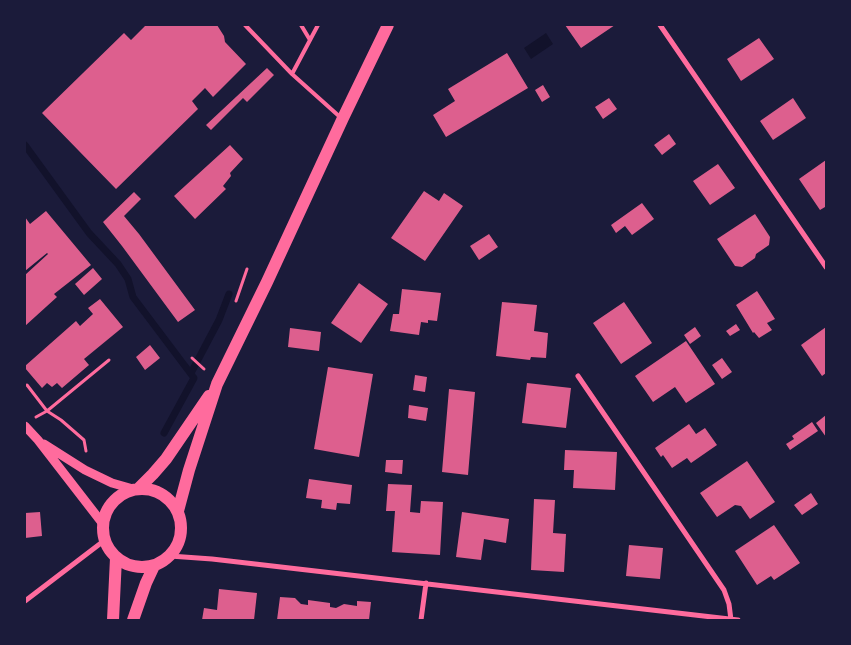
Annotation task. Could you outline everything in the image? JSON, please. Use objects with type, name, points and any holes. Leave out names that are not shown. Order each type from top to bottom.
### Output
[{"type":"main road","points":[[178,511],[170,501],[156,492],[136,489],[124,492],[110,504],[105,513],[102,532],[104,540],[116,558],[134,567],[154,566],[162,562],[170,556],[179,542],[181,527],[178,511],[189,470],[217,384],[388,25]]},
{"type":"main road","points":[[136,489],[166,459],[217,384]]},
{"type":"main road","points":[[113,620],[116,558]]},
{"type":"main road","points":[[133,620],[146,582],[154,566]]},
{"type":"street","points":[[660,25],[826,267]]},
{"type":"street","points":[[578,376],[724,590],[729,604],[731,620]]},
{"type":"street","points":[[25,426],[103,524]]},
{"type":"street","points":[[38,440],[84,470],[112,483],[136,489]]},
{"type":"street","points":[[25,602],[104,540]]},
{"type":"street","points":[[170,556],[426,583],[738,620]]},
{"type":"street","points":[[421,620],[426,583]]},
{"type":"lane","points":[[244,25],[292,74],[343,118]]},
{"type":"lane","points":[[301,25],[310,40]]},
{"type":"lane","points":[[292,74],[318,25]]},
{"type":"path","points":[[234,306],[247,269]]},
{"type":"path","points":[[192,358],[204,369]]},
{"type":"path","points":[[35,418],[48,411],[109,360]]},
{"type":"path","points":[[202,374],[207,362]]},
{"type":"path","points":[[27,385],[48,411],[84,440],[86,457],[84,470]]},
{"type":"shaded area","points":[[546,33],[553,44],[531,59],[524,48]]},
{"type":"building","points":[[144,25],[217,25],[224,36],[225,42],[246,64],[213,97],[205,88],[192,101],[198,109],[116,189],[42,113],[124,33],[131,40]]},
{"type":"building","points":[[565,25],[615,25],[581,48]]},
{"type":"building","points":[[759,38],[774,59],[741,81],[727,59]]},
{"type":"building","points":[[507,53],[528,88],[446,137],[433,115],[455,101],[448,89]]},
{"type":"building","points":[[267,68],[274,75],[247,102],[243,98],[211,130],[206,125]]},
{"type":"building","points":[[543,85],[550,97],[542,102],[535,90]]},
{"type":"building","points":[[609,98],[617,109],[603,119],[595,107]]},
{"type":"building","points":[[793,98],[806,118],[773,140],[760,121]]},
{"type":"building","points":[[669,134],[676,144],[662,155],[654,145]]},
{"type":"building","points":[[230,145],[243,159],[230,173],[231,176],[223,186],[226,189],[195,219],[174,196]]},
{"type":"building","points":[[826,160],[826,209],[825,207],[820,210],[799,179]]},
{"type":"building","points":[[718,164],[735,188],[710,205],[693,181]]},
{"type":"building","points":[[424,191],[439,201],[444,193],[463,206],[425,261],[391,238]]},
{"type":"building","points":[[134,192],[141,199],[124,216],[195,310],[178,322],[103,222]]},
{"type":"building","points":[[642,203],[654,219],[632,235],[625,226],[616,233],[611,225]]},
{"type":"building","points":[[46,211],[91,265],[54,294],[57,297],[25,326],[25,275],[48,254],[25,271],[25,217],[30,224]]},
{"type":"building","points":[[755,214],[770,237],[769,245],[742,267],[735,266],[717,239]]},
{"type":"building","points":[[489,234],[498,247],[479,260],[470,246]]},
{"type":"building","points":[[93,268],[102,279],[84,295],[75,284]]},
{"type":"building","points":[[359,283],[388,304],[361,343],[331,323]]},
{"type":"building","points":[[402,289],[441,293],[437,321],[428,320],[428,323],[421,322],[419,335],[390,331],[393,314],[399,314]]},
{"type":"building","points":[[757,291],[775,319],[767,323],[772,330],[759,338],[753,333],[736,305]]},
{"type":"building","points":[[100,299],[123,327],[84,359],[89,365],[62,388],[57,383],[52,387],[47,383],[42,388],[25,366],[76,321],[80,326],[93,314],[88,308]]},
{"type":"building","points":[[502,302],[537,305],[534,331],[548,333],[546,358],[531,357],[530,360],[496,356]]},
{"type":"building","points":[[624,302],[652,343],[621,364],[593,323]]},
{"type":"building","points":[[736,324],[740,330],[730,336],[726,331]]},
{"type":"building","points":[[695,327],[701,336],[690,344],[684,335]]},
{"type":"building","points":[[826,327],[826,373],[822,376],[801,345]]},
{"type":"building","points":[[290,328],[321,332],[319,351],[288,347]]},
{"type":"building","points":[[686,341],[715,384],[686,403],[675,387],[653,402],[635,376]]},
{"type":"building","points":[[150,345],[160,358],[145,370],[136,357]]},
{"type":"building","points":[[722,358],[732,372],[722,379],[712,365]]},
{"type":"building","points":[[328,367],[373,374],[359,457],[314,449]]},
{"type":"building","points":[[415,375],[427,377],[425,392],[413,390]]},
{"type":"building","points":[[527,383],[571,388],[566,428],[522,423]]},
{"type":"building","points":[[449,389],[475,392],[468,475],[442,472]]},
{"type":"building","points":[[409,405],[428,408],[426,421],[408,418]]},
{"type":"building","points":[[826,415],[826,437],[816,423]]},
{"type":"building","points":[[812,422],[818,431],[790,450],[786,444],[794,439],[792,436]]},
{"type":"building","points":[[689,424],[696,434],[705,428],[717,445],[691,463],[687,458],[672,468],[663,455],[661,457],[655,448]]},
{"type":"building","points":[[565,450],[617,452],[615,490],[573,488],[574,470],[564,470]]},
{"type":"building","points":[[386,460],[403,460],[402,474],[385,472]]},
{"type":"building","points":[[747,461],[775,502],[750,519],[741,506],[735,505],[717,517],[700,493]]},
{"type":"building","points":[[309,479],[352,485],[350,504],[337,503],[336,510],[321,508],[322,500],[306,498]]},
{"type":"building","points":[[388,484],[412,485],[410,512],[420,513],[421,501],[443,502],[440,555],[392,552],[395,511],[386,511]]},
{"type":"building","points":[[811,493],[818,504],[802,515],[794,505]]},
{"type":"building","points":[[534,499],[555,500],[553,533],[566,534],[564,572],[531,570]]},
{"type":"building","points":[[40,512],[42,536],[25,538],[25,513]]},
{"type":"building","points":[[462,512],[509,519],[506,543],[484,539],[481,560],[456,557]]},
{"type":"building","points":[[774,525],[800,563],[774,580],[771,576],[757,585],[735,551]]},
{"type":"building","points":[[629,545],[663,548],[660,579],[626,576]]},
{"type":"building","points":[[219,589],[257,593],[254,620],[202,620],[204,608],[217,610]]},
{"type":"building","points":[[280,597],[295,598],[301,604],[308,605],[308,600],[330,603],[330,607],[336,608],[344,604],[357,606],[357,601],[371,602],[369,620],[277,620]]},
{"type":"waterway","points":[[25,145],[89,233],[118,264],[128,279],[133,297],[194,378],[164,433]]},
{"type":"waterway","points":[[191,373],[219,320],[229,294]]}]
